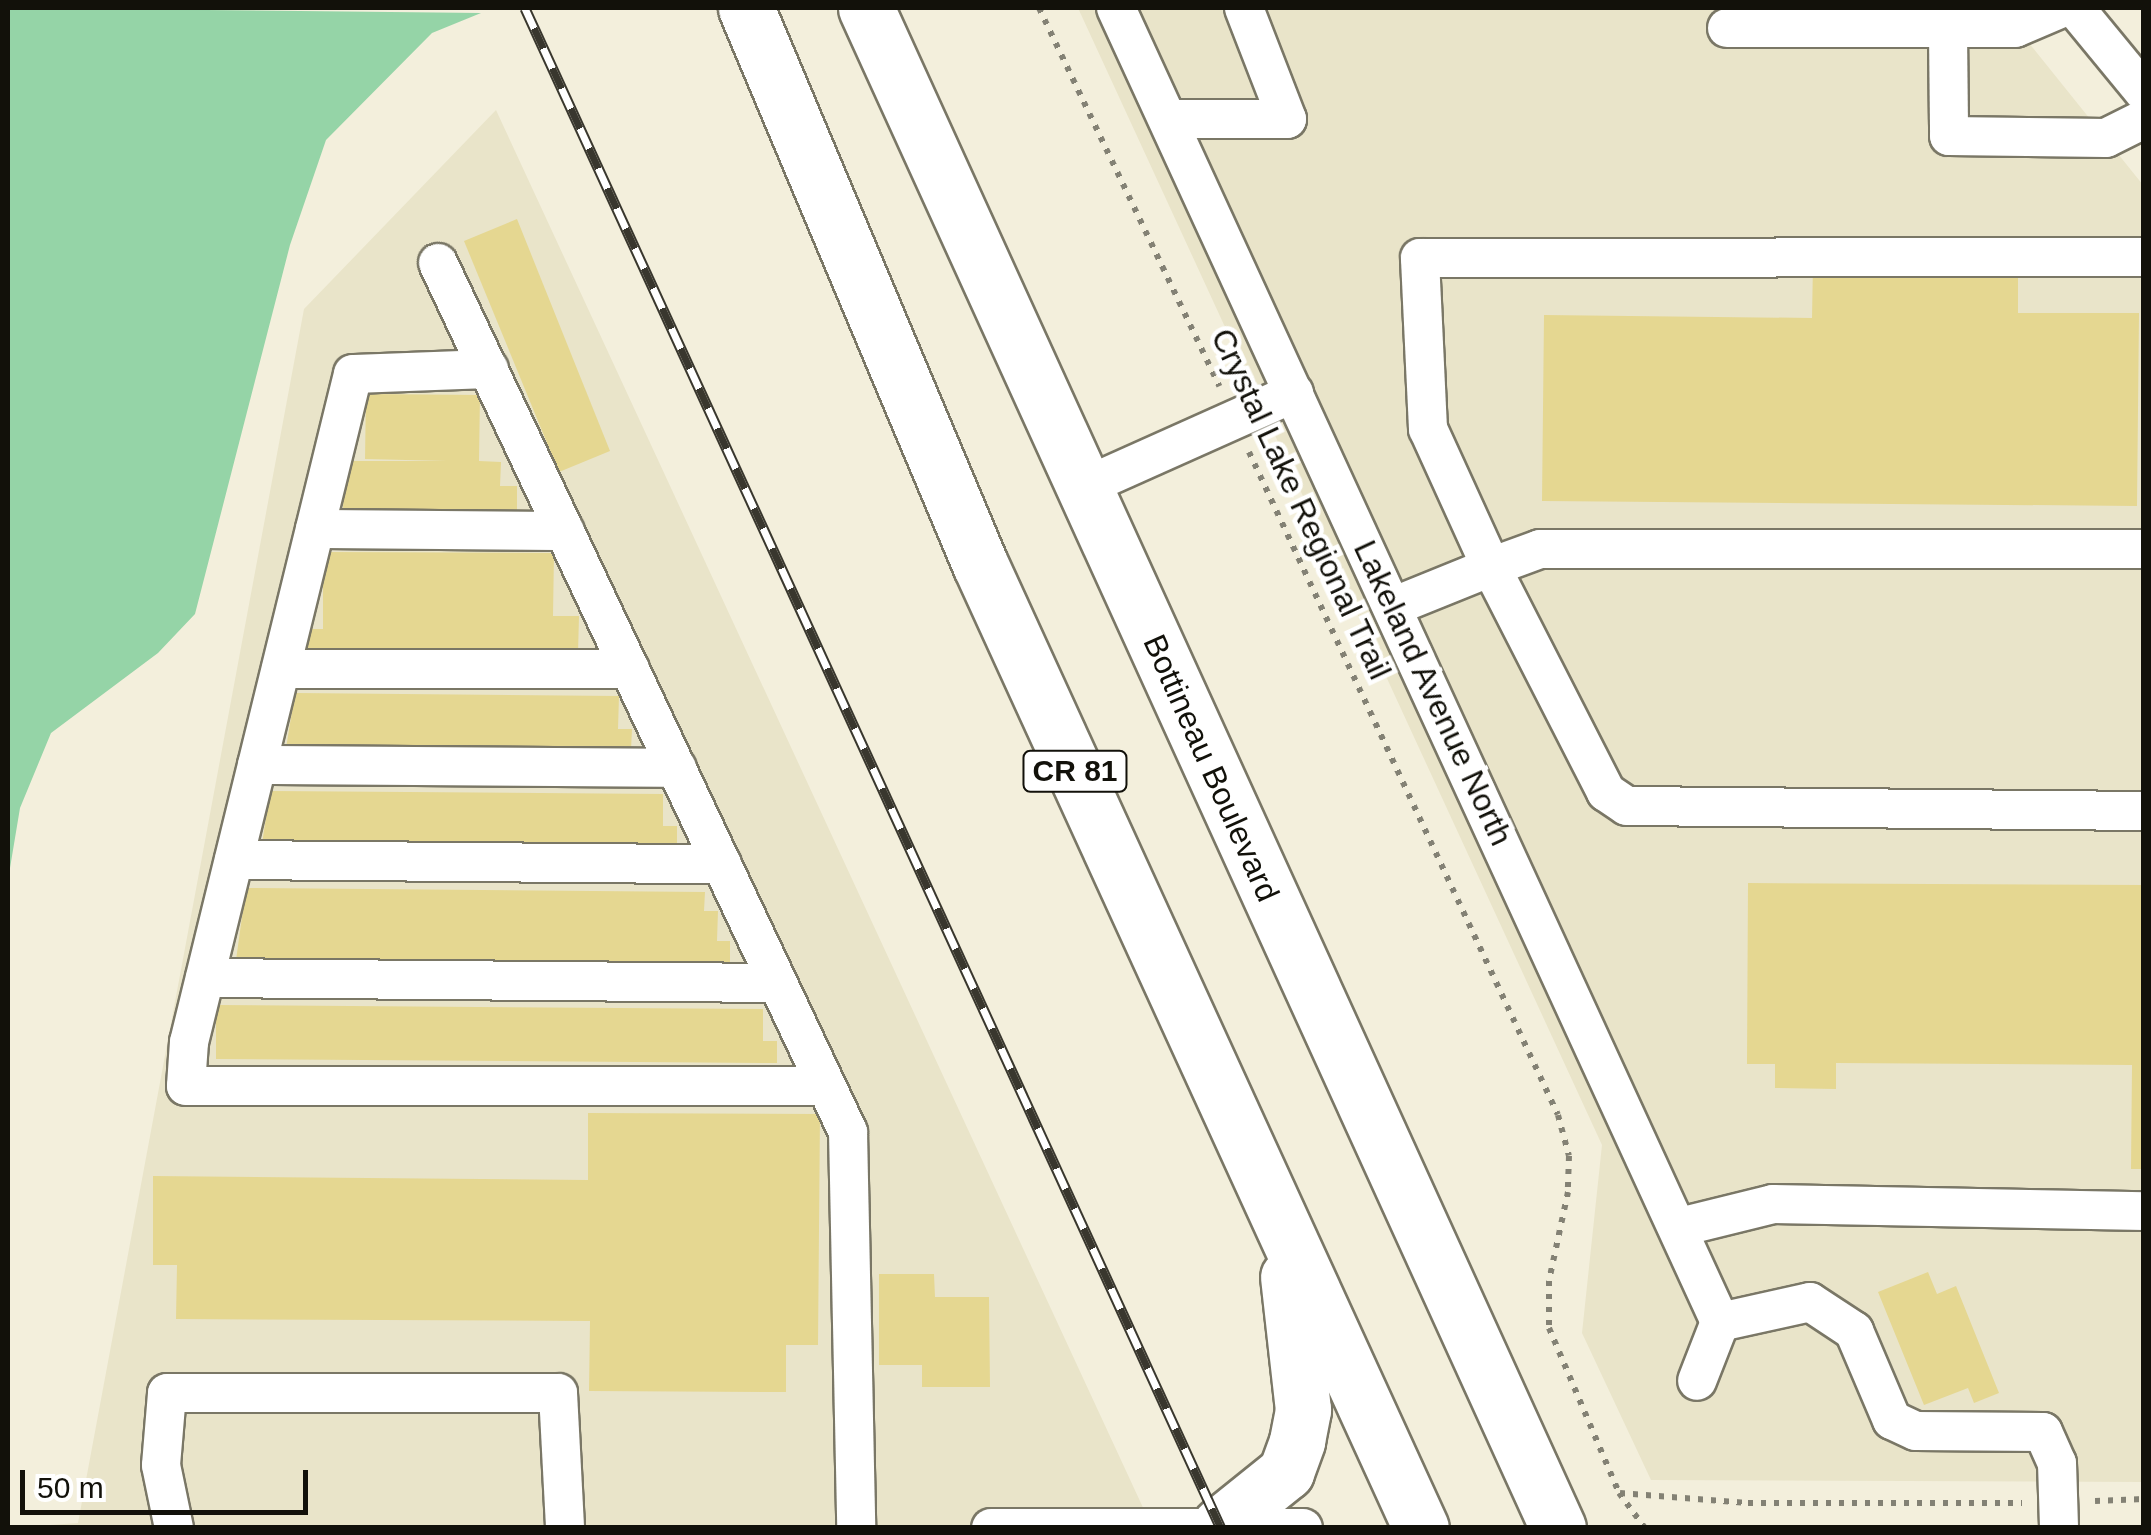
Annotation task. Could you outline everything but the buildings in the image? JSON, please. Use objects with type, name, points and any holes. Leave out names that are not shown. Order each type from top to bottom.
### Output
[{"type":"highway","name":"CR 81","points":[[746,8],[980,564],[1276,1220],[1421,1528]]},
{"type":"highway","name":"Bottineau Boulevard","points":[[866,8],[1558,1528]]},
{"type":"highway","points":[[1220,1525],[1286,1472],[1303,1410],[1298,1329],[1276,1220]]},
{"type":"street","name":"Lakeland Avenue North","points":[[1116,8],[1720,1322]]},
{"type":"street","points":[[1168,119],[1287,119],[1244,8]]},
{"type":"street","points":[[1727,28],[1948,32],[2015,28],[2062,8]]},
{"type":"street","points":[[2075,8],[2144,92]]},
{"type":"street","points":[[1948,32],[1948,136],[2106,138],[2144,120]]},
{"type":"street","points":[[2144,258],[1420,258],[1428,429],[1492,567],[1606,792],[1627,806],[2144,812]]},
{"type":"street","points":[[438,263],[848,1132],[856,1528]]},
{"type":"street","points":[[489,369],[352,374],[204,978],[186,1086],[826,1086]]},
{"type":"street","points":[[1086,486],[1294,393]]},
{"type":"street","points":[[314,529],[565,531]]},
{"type":"street","points":[[1392,606],[1540,549],[2144,549]]},
{"type":"street","points":[[280,668],[630,669]]},
{"type":"street","points":[[256,765],[676,768]]},
{"type":"street","points":[[234,860],[722,864]]},
{"type":"street","points":[[204,978],[778,983]]},
{"type":"street","points":[[1680,1228],[1772,1204],[2144,1211]]},
{"type":"street","points":[[1698,1381],[1720,1322],[1810,1302],[1854,1331],[1892,1420],[1916,1431],[2043,1432],[2057,1463],[2058,1515]]},
{"type":"street","points":[[174,1528],[161,1465],[167,1393],[558,1393],[565,1528]]},
{"type":"street","points":[[991,1528],[1303,1528]]},
{"type":"path","name":"Crystal Lake Regional Trail","points":[[1039,8],[1558,1115],[1569,1174],[1550,1328],[1619,1492],[1645,1528]]},
{"type":"path","points":[[1619,1492],[1748,1503],[2058,1515],[2144,1499]]},
{"type":"shaded area","points":[[1078,8],[2001,8],[2143,185],[2143,1482],[1651,1480],[1582,1333],[1602,1145]]},
{"type":"shaded area","points":[[496,110],[1152,1527],[8,1528],[78,1523],[304,309]]},
{"type":"green space","points":[[8,8],[481,13],[432,33],[326,140],[290,245],[195,614],[158,653],[51,733],[20,808],[8,880]]},
{"type":"railway","points":[[525,8],[1221,1528]]}]
